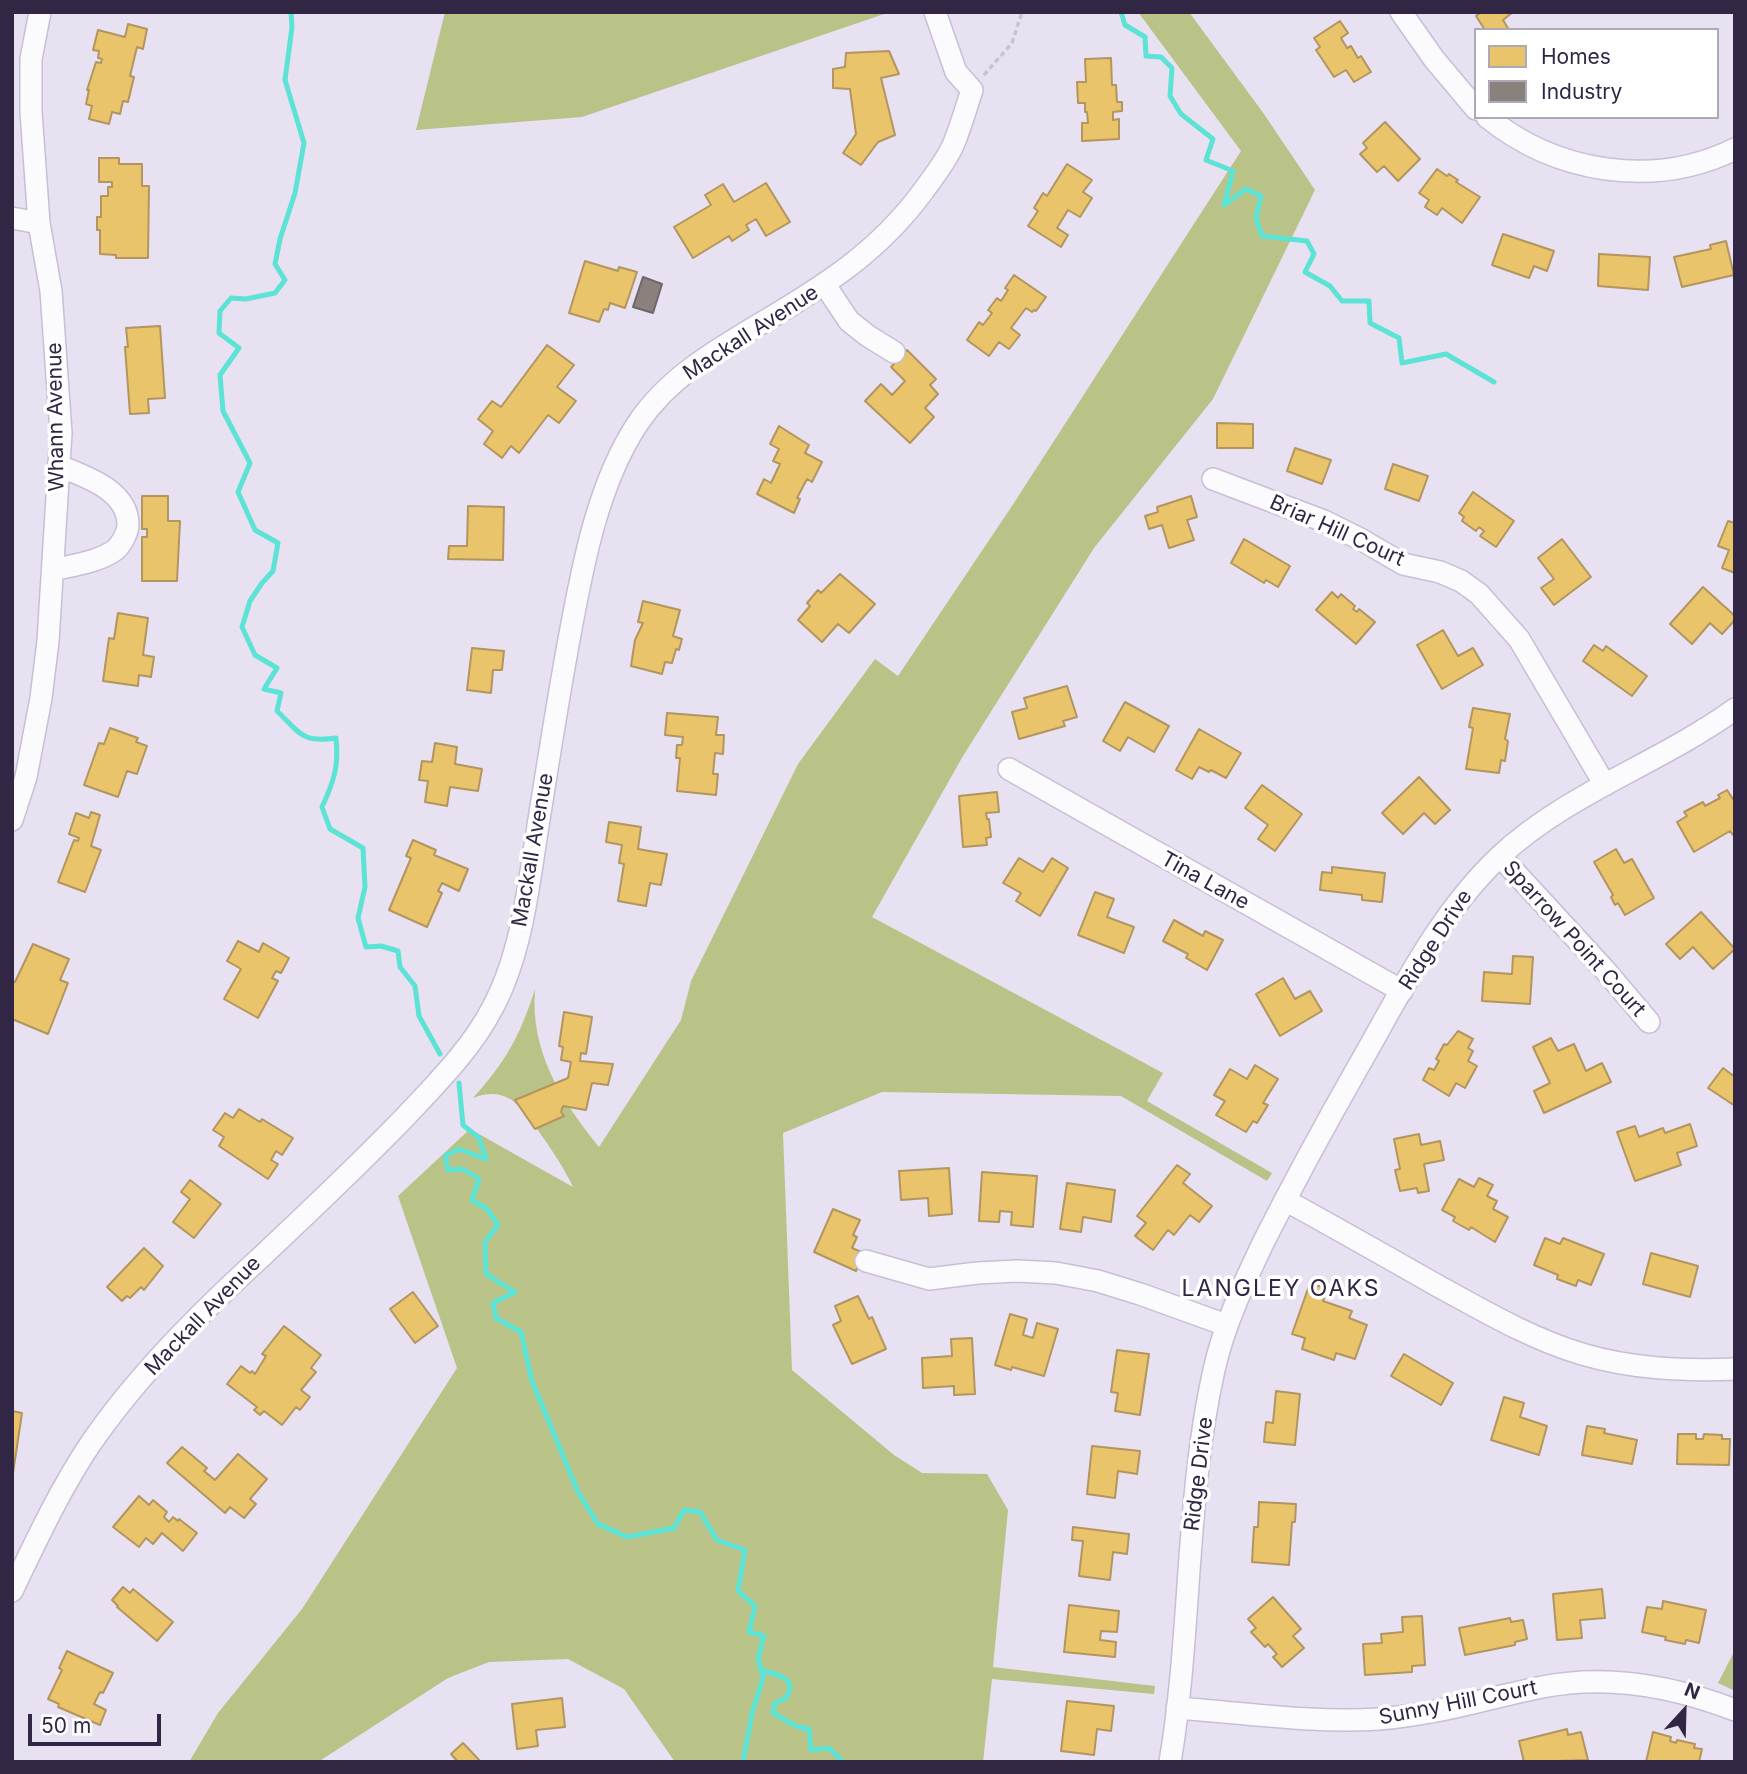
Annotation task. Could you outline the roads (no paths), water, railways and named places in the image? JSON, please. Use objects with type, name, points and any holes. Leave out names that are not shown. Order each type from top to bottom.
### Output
[{"type":"street","name":"Whann Avenue","points":[[12,820],[26,777],[41,698],[59,466],[59,376],[51,291],[39,223],[31,86],[31,59],[40,12]]},
{"type":"street","name":"Mackall Avenue","points":[[12,1591],[49,1515],[88,1447],[152,1366],[381,1142],[437,1084],[475,1037],[497,998],[516,945],[528,892],[560,688],[585,554],[623,450],[639,422],[659,397],[681,377],[706,357],[825,285],[855,263],[886,236],[912,207],[953,144],[972,90],[956,72],[935,12]]},
{"type":"street","points":[[1401,12],[1434,59],[1474,107]]},
{"type":"street","points":[[1490,119],[1502,129],[1547,153],[1589,166],[1621,171],[1672,169],[1705,161],[1735,149]]},
{"type":"street","points":[[12,218],[39,223]]},
{"type":"street","points":[[825,285],[849,321],[894,352]]},
{"type":"street","points":[[53,570],[92,560],[116,549],[127,532],[128,514],[114,495],[94,480],[59,466]]},
{"type":"street","name":"Briar Hill Court","points":[[1213,479],[1324,521],[1403,564],[1440,572],[1461,581],[1479,594],[1519,639],[1605,785]]},
{"type":"street","name":"Ridge Drive","points":[[1170,1762],[1177,1708],[1188,1562],[1214,1367],[1226,1325],[1285,1200],[1402,991],[1452,908],[1470,886],[1533,828],[1565,807],[1663,755],[1735,709]]},
{"type":"street","name":"Tina Lane","points":[[1009,769],[1402,991]]},
{"type":"street","name":"Sparrow Point Court","points":[[1500,856],[1649,1022]]},
{"type":"street","points":[[1285,1200],[1473,1305],[1548,1342],[1623,1364],[1660,1369],[1735,1369]]},
{"type":"street","points":[[866,1261],[929,1279],[1017,1271],[1056,1273],[1098,1281],[1226,1325]]},
{"type":"street","name":"Sunny Hill Court","points":[[1177,1708],[1337,1720],[1380,1719],[1421,1714],[1545,1686],[1585,1682],[1627,1683],[1665,1688],[1702,1697],[1735,1710]]},
{"type":"waterway","points":[[291,12],[292,27],[285,80],[304,143],[295,193],[275,264],[285,280],[275,293],[246,299],[231,298],[220,311],[219,333],[239,348],[220,375],[223,411],[250,463],[238,492],[255,530],[278,543],[273,571],[250,601],[242,627],[255,655],[277,668],[264,689],[281,693],[277,711],[302,735],[315,739],[336,738],[335,773],[322,807],[330,829],[363,848],[365,887],[358,918],[366,947],[381,946],[398,951],[400,967],[415,986],[419,1016],[440,1054]]},
{"type":"waterway","points":[[1121,12],[1125,25],[1145,37],[1146,56],[1161,57],[1172,68],[1170,96],[1181,114],[1213,139],[1206,160],[1233,171],[1224,205],[1246,189],[1261,196],[1256,218],[1262,236],[1307,241],[1314,254],[1305,272],[1330,286],[1342,301],[1369,301],[1370,323],[1399,338],[1402,363],[1446,354],[1494,382]]},
{"type":"waterway","points":[[459,1083],[463,1125],[479,1138],[486,1159],[459,1149],[445,1156],[448,1170],[463,1169],[479,1179],[472,1200],[487,1209],[498,1225],[485,1242],[486,1274],[515,1292],[493,1303],[496,1318],[521,1332],[532,1381],[578,1492],[598,1524],[627,1537],[674,1528],[684,1510],[700,1512],[717,1540],[745,1550],[738,1591],[755,1606],[749,1632],[764,1636],[758,1658],[763,1678],[752,1713],[743,1762]]},
{"type":"waterway","points":[[761,1670],[781,1676],[789,1682],[790,1689],[786,1698],[775,1703],[773,1713],[794,1725],[809,1729],[811,1750],[829,1748],[843,1762]]},
{"type":"district","name":"LANGLEY OAKS","points":[[1281,1289]]}]
